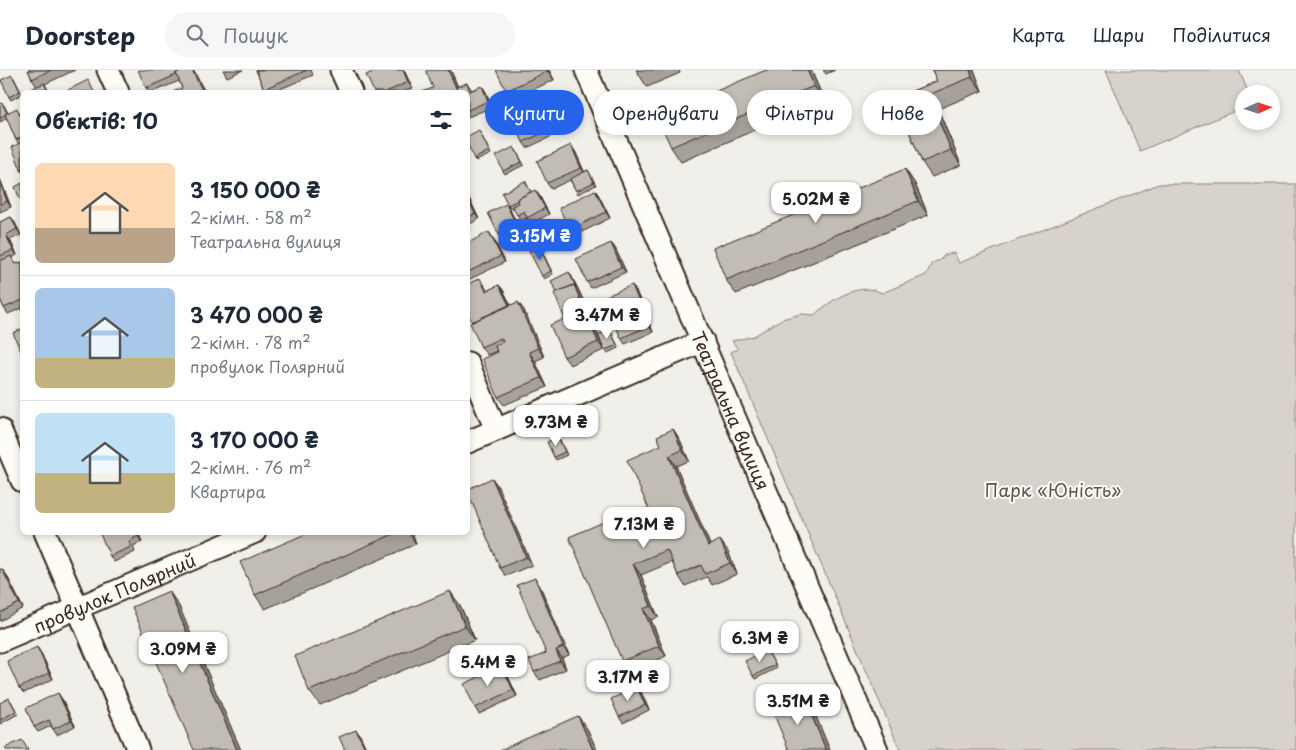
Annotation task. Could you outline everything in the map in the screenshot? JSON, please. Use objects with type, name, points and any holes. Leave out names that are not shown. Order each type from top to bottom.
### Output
[{"type":"street","points":[[108,70],[117,90]]},
{"type":"street","points":[[341,70],[350,90]]},
{"type":"street","name":"Театральна вулиця","points":[[586,70],[877,750]]},
{"type":"street","points":[[470,441],[703,341]]},
{"type":"street","points":[[470,368],[496,430]]},
{"type":"street","points":[[0,429],[20,476]]},
{"type":"street","points":[[46,535],[138,750]]},
{"type":"street","name":"провулок Полярний","points":[[0,641],[249,535]]},
{"type":"green space","points":[[1106,70],[1239,70],[1245,85],[1235,85],[1235,111],[1140,151]]},
{"type":"green space","name":"Парк «Юність»","points":[[1159,184],[1296,184],[1296,750],[900,750],[731,352],[738,349],[732,341],[754,336],[782,319],[801,314],[814,315],[837,298],[855,291],[864,289],[882,293],[926,275],[932,263],[940,260],[944,255],[954,253],[959,263]]},
{"type":"building","points":[[28,70],[51,70],[32,79]]},
{"type":"building","points":[[138,70],[177,70],[178,72],[176,75],[146,88]]},
{"type":"building","points":[[183,70],[192,70],[202,90],[178,90],[182,88],[176,73]]},
{"type":"building","points":[[256,70],[307,70],[264,89]]},
{"type":"building","points":[[377,70],[403,70],[408,82],[390,90],[373,90],[366,75]]},
{"type":"building","points":[[448,70],[457,90],[428,90],[433,88],[426,71]]},
{"type":"building","points":[[496,70],[548,71],[508,90],[506,90]]},
{"type":"building","points":[[766,70],[807,70],[814,86],[805,90],[747,90],[747,115],[737,119],[737,90],[719,90]]},
{"type":"building","points":[[932,70],[970,70],[972,77],[940,90],[915,90],[937,81]]},
{"type":"building","points":[[12,75],[20,91],[9,97],[1,80]]},
{"type":"building","points":[[88,80],[93,90],[68,90]]},
{"type":"building","points":[[44,83],[47,90],[29,90]]},
{"type":"building","points":[[467,83],[470,90],[457,90],[456,87]]},
{"type":"building","points":[[482,86],[485,94],[485,102],[470,109],[470,91]]},
{"type":"building","points":[[2,103],[7,113],[0,118],[0,104]]},
{"type":"building","points":[[17,108],[20,115],[20,138],[16,140],[5,114]]},
{"type":"building","points":[[942,128],[951,150],[922,162],[911,135],[942,135]]},
{"type":"building","points":[[479,130],[489,151],[474,159],[470,150],[470,135]]},
{"type":"building","points":[[520,135],[538,135],[523,142]]},
{"type":"building","points":[[666,135],[699,135],[671,147]]},
{"type":"building","points":[[20,143],[20,167],[12,147]]},
{"type":"building","points":[[571,145],[581,168],[547,183],[537,161]]},
{"type":"building","points":[[514,147],[522,162],[503,171],[496,156]]},
{"type":"building","points":[[905,169],[918,201],[726,280],[713,248]]},
{"type":"building","points":[[588,170],[594,182],[576,191],[570,179]]},
{"type":"building","points":[[525,181],[531,192],[508,205],[502,193]]},
{"type":"building","points":[[0,183],[7,201],[0,204]]},
{"type":"building","points":[[20,184],[20,199],[15,187]]},
{"type":"building","points":[[535,190],[545,208],[527,218],[524,211],[517,215],[512,206],[519,203],[517,199]]},
{"type":"building","points":[[595,190],[606,212],[570,230],[559,208]]},
{"type":"building","points":[[470,203],[475,214],[470,216]]},
{"type":"building","points":[[506,204],[516,224],[498,233],[488,213]]},
{"type":"building","points":[[11,217],[17,229],[6,235],[13,250],[0,256],[0,222]]},
{"type":"building","points":[[489,232],[501,256],[470,271],[470,242]]},
{"type":"building","points":[[611,243],[621,267],[587,282],[576,259]]},
{"type":"building","points":[[539,246],[551,271],[542,276],[529,251]]},
{"type":"building","points":[[11,256],[15,264],[20,262],[20,301],[4,308],[0,299],[0,261]]},
{"type":"building","points":[[569,272],[576,287],[574,285],[556,292],[551,281]]},
{"type":"building","points":[[480,278],[486,291],[499,285],[509,305],[472,322],[470,318],[470,283]]},
{"type":"building","points":[[574,285],[598,342],[564,357],[550,325],[565,319],[554,293]]},
{"type":"building","points":[[632,285],[649,326],[621,338],[613,319],[602,323],[595,307],[606,302],[604,297]]},
{"type":"building","points":[[518,302],[538,348],[529,352],[541,378],[498,397],[482,359],[497,352],[495,346],[503,342],[501,338],[481,347],[470,323]]},
{"type":"building","points":[[20,330],[20,349],[13,333]]},
{"type":"building","points":[[610,330],[617,345],[605,350],[598,335]]},
{"type":"building","points":[[673,429],[682,450],[669,456],[708,546],[720,540],[730,563],[705,574],[701,565],[678,575],[667,550],[633,564],[651,606],[643,609],[659,646],[622,661],[569,537],[606,521],[613,536],[653,518],[627,460],[661,445],[657,436]]},
{"type":"building","points":[[558,437],[565,452],[554,457],[547,442]]},
{"type":"building","points":[[492,478],[526,557],[500,568],[470,498],[470,488]]},
{"type":"building","points":[[100,535],[138,535],[129,541],[131,547],[110,556]]},
{"type":"building","points":[[303,535],[391,535],[255,595],[240,562]]},
{"type":"building","points":[[0,569],[2,569],[19,603],[0,613]]},
{"type":"building","points":[[535,578],[563,647],[556,650],[560,661],[534,672],[529,660],[546,653],[517,585]]},
{"type":"building","points":[[169,591],[237,750],[194,750],[132,607]]},
{"type":"building","points":[[450,591],[465,626],[309,691],[295,656]]},
{"type":"building","points":[[37,647],[49,673],[19,688],[7,661]]},
{"type":"building","points":[[767,650],[775,665],[753,676],[745,661]]},
{"type":"building","points":[[502,666],[513,690],[475,708],[464,684]]},
{"type":"building","points":[[637,687],[645,705],[619,717],[611,699]]},
{"type":"building","points":[[58,693],[71,721],[53,729],[49,720],[34,727],[26,708]]},
{"type":"building","points":[[803,695],[826,750],[789,750],[771,708]]},
{"type":"building","points":[[9,698],[16,711],[0,720],[0,703]]},
{"type":"building","points":[[578,716],[593,750],[500,750]]},
{"type":"building","points":[[356,730],[366,750],[345,750],[339,737]]},
{"type":"building","points":[[22,740],[28,750],[6,750],[5,748]]}]
